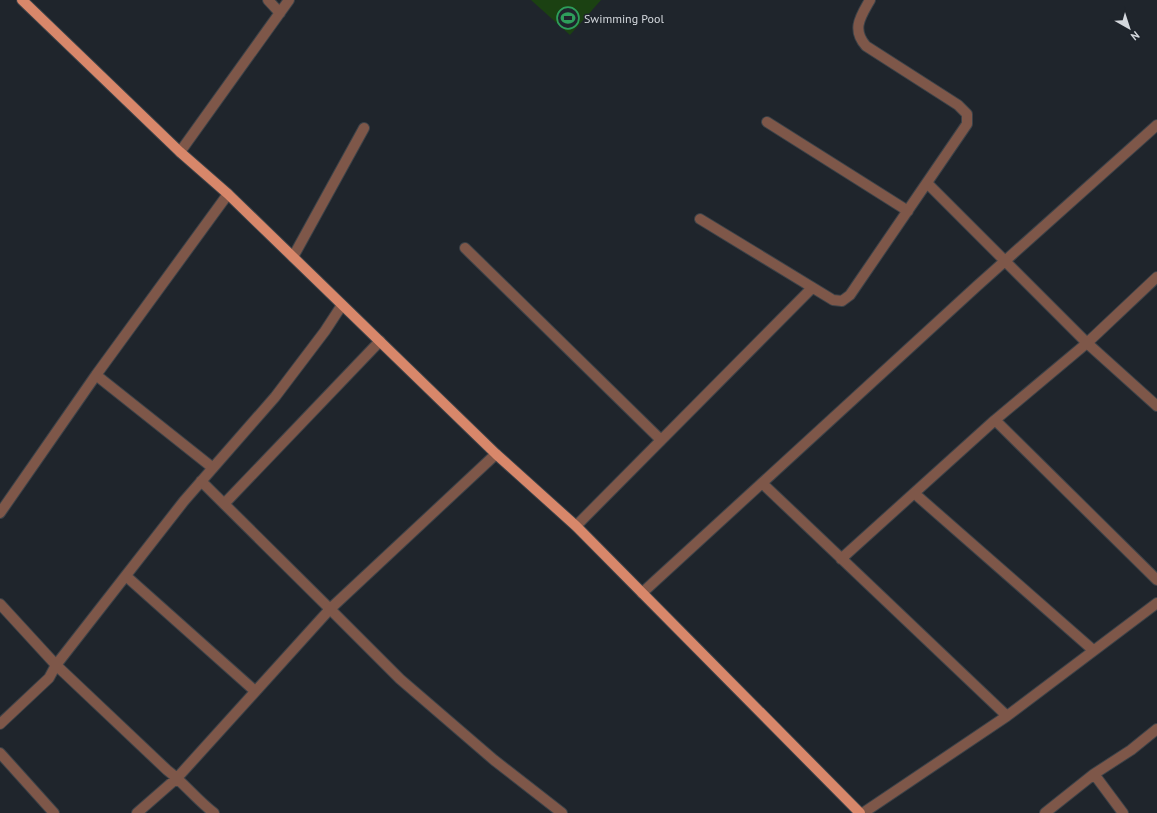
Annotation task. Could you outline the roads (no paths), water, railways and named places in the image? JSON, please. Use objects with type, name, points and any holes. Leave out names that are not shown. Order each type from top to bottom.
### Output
[{"type":"main road","points":[[22,0],[180,152],[228,194],[496,454],[576,526],[860,813]]},
{"type":"street","points":[[268,0],[280,13]]},
{"type":"street","points":[[180,152],[288,0]]},
{"type":"street","points":[[700,219],[833,300],[842,301],[850,295],[967,124],[966,114],[958,105],[866,46],[860,40],[858,32],[860,17],[870,0]]},
{"type":"street","points":[[767,122],[908,211]]},
{"type":"street","points":[[642,593],[1005,261],[1157,125]]},
{"type":"street","points":[[293,258],[364,128]]},
{"type":"street","points":[[927,183],[1087,343],[1157,406]]},
{"type":"street","points":[[0,513],[96,375],[228,194]]},
{"type":"street","points":[[465,248],[661,440]]},
{"type":"street","points":[[841,559],[995,420],[1087,343],[1157,277]]},
{"type":"street","points":[[576,526],[812,288]]},
{"type":"street","points":[[0,724],[49,678],[56,665],[184,501],[275,397],[325,331],[342,304]]},
{"type":"street","points":[[224,504],[380,341]]},
{"type":"street","points":[[96,375],[213,468]]},
{"type":"street","points":[[995,420],[1157,580]]},
{"type":"street","points":[[137,813],[177,778],[330,609],[496,454]]},
{"type":"street","points":[[201,481],[400,679],[494,760],[562,813]]},
{"type":"street","points":[[762,483],[1007,716]]},
{"type":"street","points":[[914,493],[1093,650]]},
{"type":"street","points":[[126,576],[255,691]]},
{"type":"street","points":[[863,813],[1007,716],[1157,603]]},
{"type":"street","points":[[0,604],[56,665],[166,770],[177,778],[214,813]]},
{"type":"street","points":[[1045,813],[1094,774],[1131,750],[1157,729]]},
{"type":"street","points":[[0,753],[54,813]]},
{"type":"street","points":[[1094,774],[1123,813]]},
{"type":"place","name":"Swimming Pool","points":[[568,18]]}]
